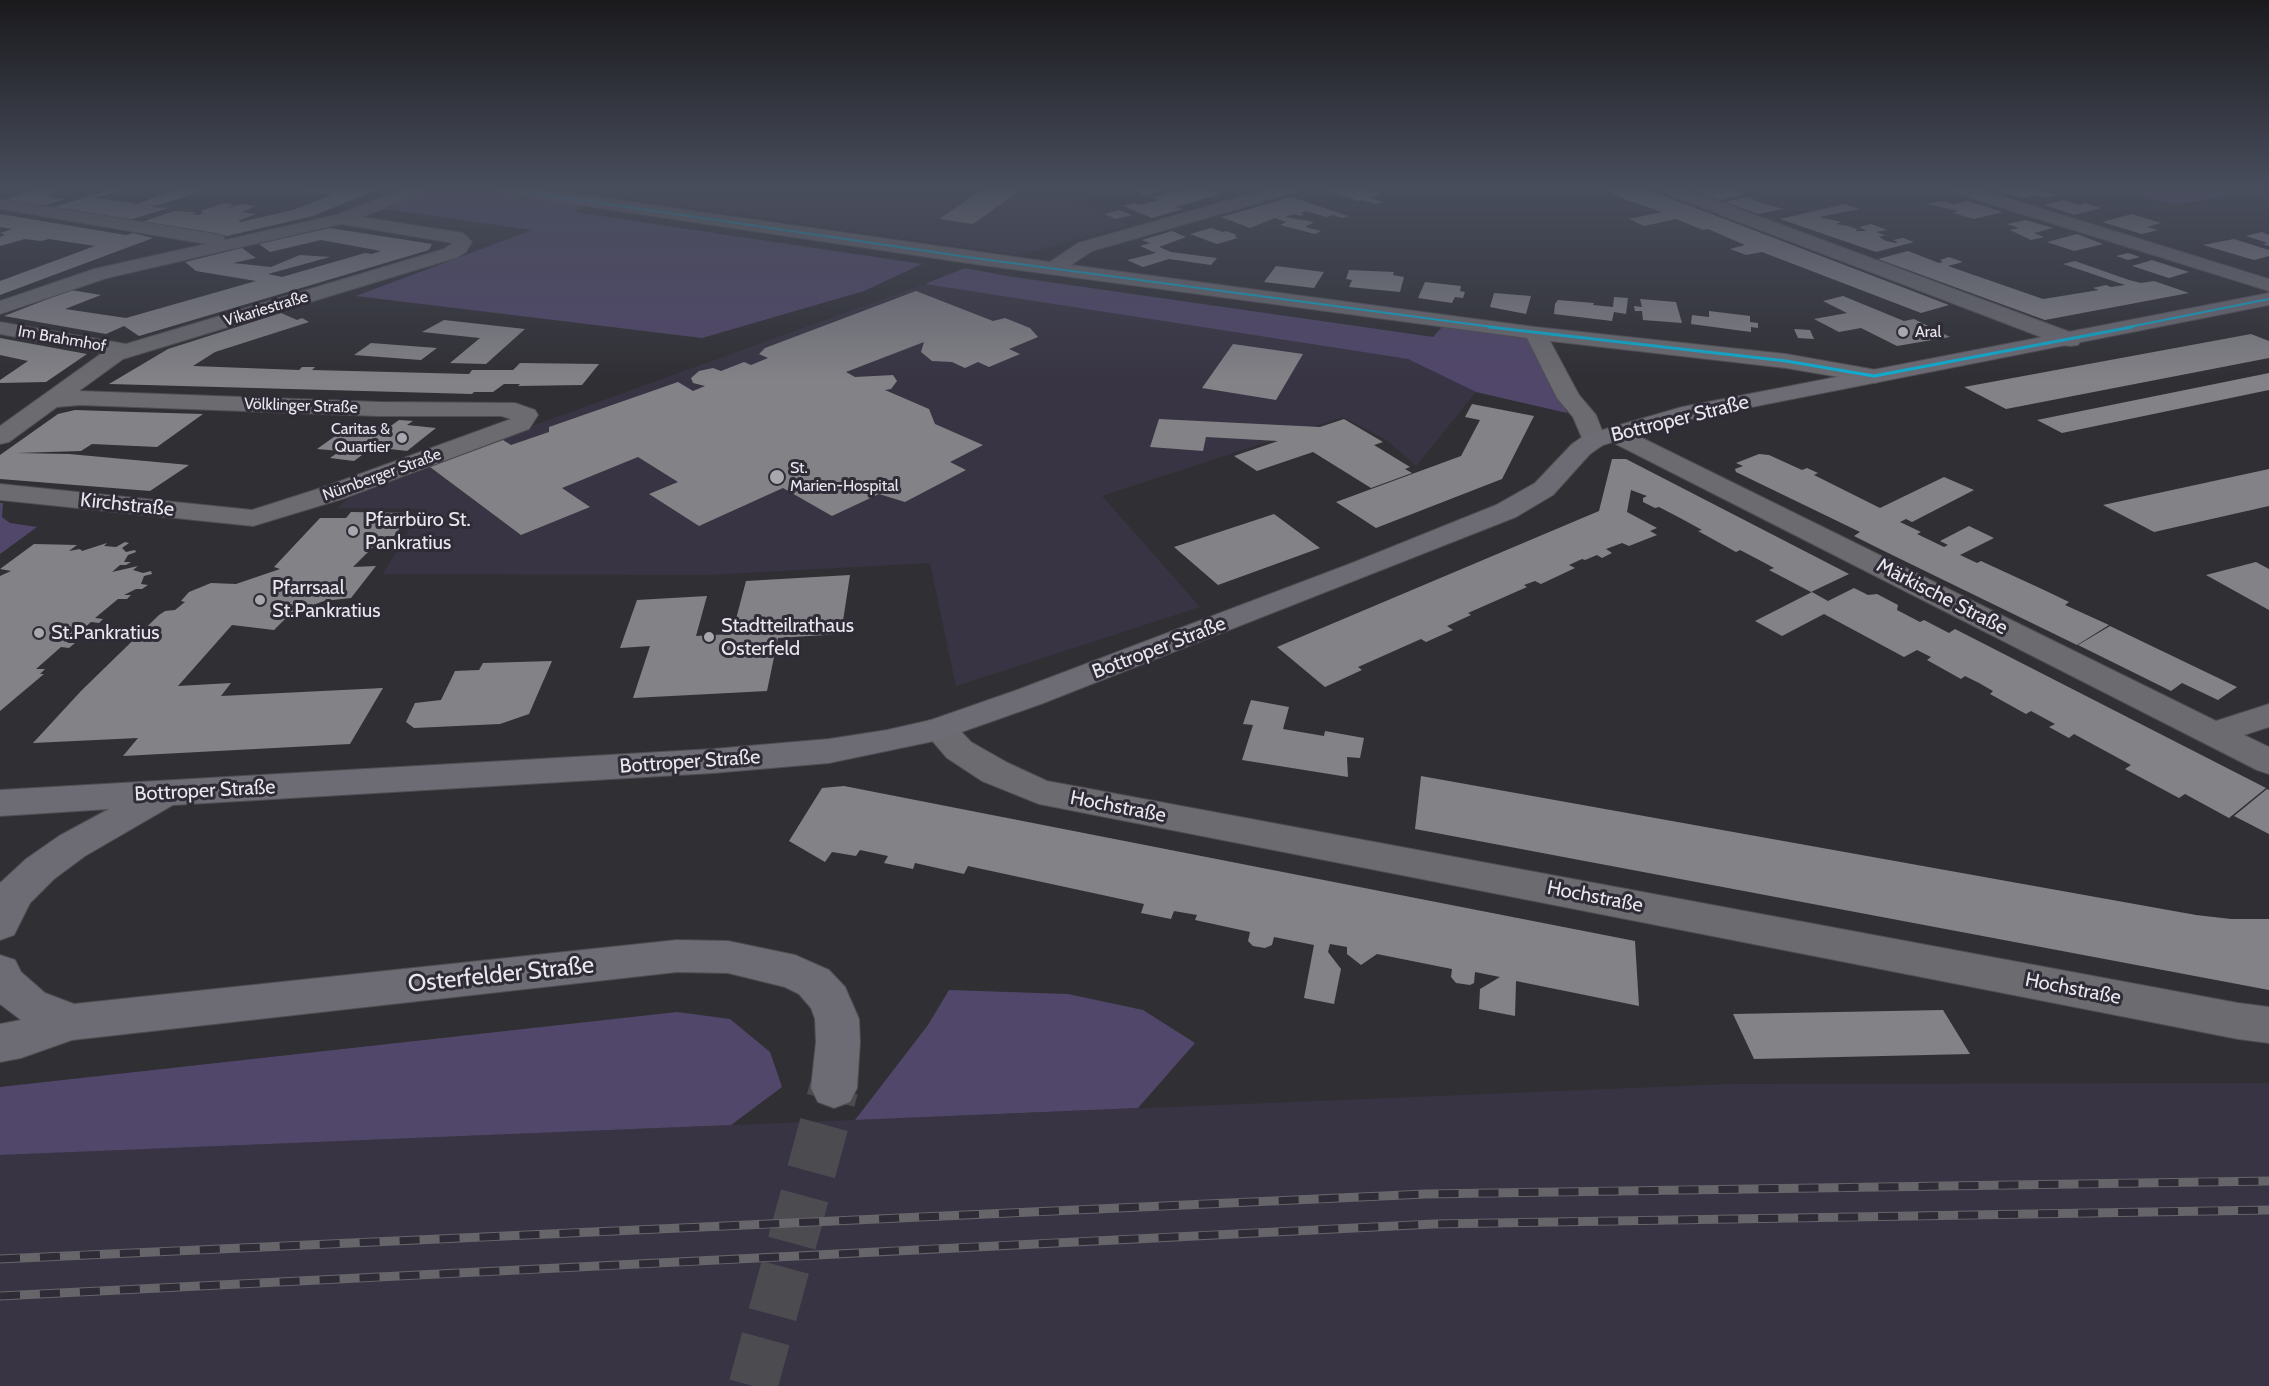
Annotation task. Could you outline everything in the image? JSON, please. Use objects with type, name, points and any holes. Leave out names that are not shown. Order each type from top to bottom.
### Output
[{"type":"main road","name":"Bottroper Straße","points":[[0,803],[713,761],[829,751],[939,729],[1129,660],[1506,511],[1544,489],[1581,449],[1605,437],[1682,414],[2269,299]]},
{"type":"main road","points":[[0,924],[14,894],[40,869],[72,846],[168,792]]},
{"type":"main road","name":"Osterfelder Straße","points":[[0,1043],[72,1022],[676,956],[728,957],[795,972],[814,982],[830,999],[837,1019],[838,1042],[834,1088]]},
{"type":"main road","name":"Osterfelder Straße","points":[[0,972],[6,984],[30,1005],[72,1022]]},
{"type":"main road","points":[[0,1023],[10,1025],[72,1022]]},
{"type":"street","points":[[0,308],[89,276],[196,252]]},
{"type":"street","name":"Vikariestraße","points":[[0,437],[107,358],[124,350],[453,252]]},
{"type":"street","points":[[941,252],[1535,333],[1786,361],[1874,376]]},
{"type":"street","points":[[1054,268],[1078,252]]},
{"type":"street","points":[[1837,252],[2070,339]]},
{"type":"street","points":[[2162,252],[2269,285]]},
{"type":"street","name":"Im Brahmhof","points":[[0,328],[124,350]]},
{"type":"street","points":[[1535,333],[1569,399],[1605,437]]},
{"type":"street","name":"Völklinger Straße","points":[[53,400],[80,398],[378,409],[501,409],[515,410],[526,415],[520,424],[509,429]]},
{"type":"street","name":"Nürnberger Straße","points":[[254,518],[509,429]]},
{"type":"street","name":"Märkische Straße","points":[[1605,437],[2269,762]]},
{"type":"street","name":"Kirchstraße","points":[[0,492],[254,518]]},
{"type":"street","points":[[2213,734],[2269,715]]},
{"type":"street","name":"Hochstraße","points":[[939,729],[959,750],[1002,775],[1039,792],[2238,1021],[2269,1025]]},
{"type":"shaded area","points":[[474,252],[839,252],[922,264],[864,291],[702,338],[356,296]]},
{"type":"shaded area","points":[[996,252],[1031,252],[1019,255]]},
{"type":"shaded area","points":[[965,268],[1433,337],[1443,326],[1533,337],[1567,413],[1476,392],[1408,359],[925,284]]},
{"type":"shaded area","name":"St. Marien-Hospital","points":[[925,284],[1408,359],[1476,392],[1416,466],[1388,441],[1343,417],[1102,496],[1200,607],[956,686],[930,563],[708,575],[383,574],[422,509],[337,508],[363,487]]},
{"type":"shaded area","points":[[0,503],[3,503],[2,517],[10,523],[37,527],[0,554]]},
{"type":"shaded area","points":[[949,990],[1068,994],[1143,1010],[1195,1043],[1138,1108],[855,1120],[928,1025]]},
{"type":"shaded area","points":[[677,1012],[730,1019],[770,1052],[782,1087],[731,1125],[0,1155],[0,1087]]},
{"type":"shaded area","points":[[2269,1083],[2269,1386],[0,1386],[0,1155],[1731,1084]]},
{"type":"building","points":[[80,252],[116,252],[0,295],[0,281]]},
{"type":"building","points":[[227,252],[247,252],[256,258],[233,263],[271,267],[300,255],[330,257],[268,274],[282,277],[365,253],[379,252],[423,252],[139,336],[124,326],[106,334],[4,316],[71,290],[101,295],[65,309],[126,318],[256,281],[196,271],[185,262]]},
{"type":"building","points":[[1153,252],[1217,258],[1211,265],[1169,259],[1143,267],[1127,260],[1156,253]]},
{"type":"building","points":[[1737,252],[1810,252],[1949,305],[1921,313],[1762,252],[1746,255]]},
{"type":"building","points":[[1905,252],[1939,263],[1943,262],[1940,260],[1949,257],[1963,262],[1948,266],[2043,299],[2099,290],[2093,288],[2106,285],[2111,287],[2125,285],[2063,264],[2075,261],[2129,280],[2141,283],[2154,281],[2189,293],[2045,320],[1878,259]]},
{"type":"building","points":[[2226,252],[2269,252],[2269,256],[2254,260]]},
{"type":"building","points":[[2128,253],[2140,257],[2128,260],[2116,256]]},
{"type":"building","points":[[2152,260],[2189,272],[2169,278],[2132,266]]},
{"type":"building","points":[[1276,266],[1324,272],[1314,288],[1264,282]]},
{"type":"building","points":[[1349,270],[1394,272],[1393,275],[1404,277],[1400,292],[1349,287],[1352,280],[1346,279]]},
{"type":"building","points":[[1425,282],[1461,286],[1460,291],[1465,292],[1463,298],[1455,297],[1452,303],[1418,298]]},
{"type":"building","points":[[916,291],[993,321],[1005,318],[1030,328],[1038,337],[1009,349],[1020,354],[989,367],[978,362],[965,368],[952,362],[932,361],[921,352],[924,342],[846,372],[855,377],[893,375],[897,381],[891,389],[885,390],[929,409],[935,424],[983,445],[950,462],[966,470],[905,502],[879,494],[832,516],[783,488],[699,526],[649,494],[678,482],[638,457],[562,488],[590,507],[521,535],[430,467],[503,440],[511,445],[549,432],[549,427],[678,382],[693,391],[705,386],[693,383],[691,378],[699,371],[713,368],[721,371],[744,362],[751,365],[768,358],[759,354],[765,348]]},
{"type":"building","points":[[1494,293],[1531,296],[1526,314],[1490,307]]},
{"type":"building","points":[[1843,296],[1904,321],[1914,319],[1950,337],[1897,346],[1861,328],[1839,332],[1814,319],[1847,313],[1823,301]]},
{"type":"building","points":[[1614,297],[1628,298],[1626,314],[1614,312],[1612,321],[1554,314],[1558,300],[1613,307]]},
{"type":"building","points":[[1640,299],[1676,302],[1682,323],[1643,320],[1642,311],[1635,311],[1634,306],[1642,307]]},
{"type":"building","points":[[1709,311],[1750,316],[1750,322],[1758,323],[1758,328],[1751,327],[1751,332],[1691,324],[1692,315],[1709,317]]},
{"type":"building","points":[[281,313],[309,322],[215,352],[193,366],[299,370],[302,367],[315,367],[312,370],[469,374],[472,370],[513,370],[520,363],[599,364],[582,385],[518,386],[520,384],[504,384],[493,392],[474,392],[472,394],[109,384],[168,349]]},
{"type":"building","points":[[444,320],[525,329],[486,364],[450,363],[480,338],[422,332]]},
{"type":"building","points":[[1794,329],[1810,330],[1814,339],[1798,338]]},
{"type":"building","points":[[2251,334],[2269,341],[2269,358],[2006,409],[1964,387]]},
{"type":"building","points":[[0,338],[87,354],[46,382],[0,383],[0,380],[28,361],[0,355]]},
{"type":"building","points":[[371,343],[437,348],[421,360],[354,355]]},
{"type":"building","points":[[1233,344],[1303,354],[1276,400],[1202,388]]},
{"type":"building","points":[[2269,373],[2269,390],[2062,433],[2037,420]]},
{"type":"building","points":[[1472,404],[1534,416],[1502,479],[1376,528],[1336,502],[1461,456],[1480,420],[1465,417]]},
{"type":"building","points":[[75,410],[203,414],[157,447],[92,444],[81,451],[16,453],[69,454],[189,465],[150,491],[0,479],[0,455],[58,414]]},
{"type":"building","points":[[1159,419],[1320,427],[1344,419],[1383,442],[1374,445],[1410,467],[1405,469],[1412,473],[1371,488],[1313,452],[1257,471],[1234,456],[1278,441],[1206,437],[1203,451],[1150,447]]},
{"type":"building","points":[[399,420],[413,421],[407,425],[436,428],[407,451],[373,447],[354,461],[330,458],[340,451],[317,449],[352,424],[388,428]]},
{"type":"building","points":[[1759,454],[1769,455],[1802,470],[1807,468],[1818,473],[1814,475],[1880,508],[1944,477],[1974,490],[1912,522],[1906,519],[1900,522],[1921,532],[1917,534],[1944,547],[1948,545],[1940,541],[1969,526],[1994,538],[1960,555],[1977,563],[1981,561],[2044,590],[2069,602],[2065,605],[2109,625],[2077,645],[1882,550],[1854,536],[1860,532],[1736,472],[1735,469],[1743,466],[1736,463]]},
{"type":"building","points":[[1612,459],[1626,459],[1849,574],[1811,592],[1769,570],[1774,568],[1763,562],[1740,550],[1736,552],[1698,531],[1702,530],[1682,519],[1659,507],[1655,508],[1643,502],[1643,498],[1647,496],[1631,490],[1627,512],[1657,528],[1650,531],[1657,535],[1629,546],[1622,543],[1606,549],[1612,553],[1602,558],[1597,555],[1582,559],[1569,565],[1575,568],[1541,584],[1535,581],[1524,585],[1527,587],[1468,613],[1471,615],[1447,626],[1453,630],[1426,642],[1421,639],[1358,667],[1362,670],[1325,687],[1277,647],[1599,511]]},
{"type":"building","points":[[2269,469],[2269,506],[2154,532],[2103,505]]},
{"type":"building","points":[[351,512],[411,513],[388,544],[375,545],[353,567],[376,566],[351,598],[324,601],[291,613],[274,630],[232,625],[178,686],[231,683],[221,696],[383,688],[350,744],[123,756],[138,738],[33,743],[81,691],[159,615],[165,611],[175,610],[185,602],[181,601],[189,592],[211,583],[236,584],[280,569],[274,567],[320,518],[346,518]]},
{"type":"building","points":[[1274,514],[1320,548],[1218,585],[1174,547]]},
{"type":"building","name":"St.Pankratius","points":[[125,542],[129,543],[122,548],[126,552],[135,550],[136,552],[128,555],[124,562],[131,562],[120,565],[112,572],[138,566],[133,570],[143,573],[151,571],[152,574],[144,576],[141,584],[148,585],[124,595],[131,595],[127,599],[118,599],[95,618],[103,619],[99,623],[91,622],[67,643],[75,643],[69,648],[61,647],[36,669],[45,669],[40,674],[44,674],[0,711],[0,576],[11,571],[0,569],[34,544],[77,545],[69,551],[80,549],[82,551],[107,543],[104,546],[116,547]]},
{"type":"building","points":[[2256,562],[2269,569],[2269,610],[2206,575]]},
{"type":"building","name":"Stadtteilrathaus Osterfeld","points":[[850,575],[841,634],[778,638],[767,691],[633,698],[650,646],[620,648],[637,600],[707,596],[696,636],[732,634],[746,581]]},
{"type":"building","points":[[1854,588],[1868,595],[1877,594],[1898,605],[1897,610],[1920,622],[1924,620],[1949,633],[1955,629],[2266,788],[2229,818],[2185,794],[2179,798],[2125,769],[2131,765],[2074,734],[2069,738],[2049,727],[2055,724],[2031,711],[2026,714],[1990,694],[1993,691],[1979,683],[1965,676],[1961,679],[1927,660],[1931,657],[1917,650],[1904,657],[1824,614],[1782,636],[1755,621],[1812,592],[1828,601]]},
{"type":"building","points":[[2110,626],[2237,687],[2218,700],[2182,683],[2171,691],[2078,645]]},
{"type":"building","points":[[552,661],[529,714],[500,724],[414,728],[406,722],[415,703],[441,700],[455,671],[479,670],[483,663]]},
{"type":"building","points":[[1251,700],[1289,707],[1283,729],[1324,736],[1325,731],[1364,738],[1360,758],[1347,757],[1348,777],[1242,760],[1253,725],[1243,724]]},
{"type":"building","points":[[1421,776],[2196,915],[2231,919],[2269,919],[2269,990],[1415,829]]},
{"type":"building","points":[[844,786],[1635,941],[1639,1006],[1516,981],[1515,1016],[1479,1009],[1480,989],[1500,977],[1475,972],[1474,983],[1470,985],[1456,983],[1451,977],[1452,969],[1377,954],[1361,965],[1347,954],[1347,947],[1330,944],[1328,952],[1341,969],[1334,1004],[1304,998],[1314,945],[1274,937],[1272,945],[1265,948],[1253,946],[1248,941],[1250,932],[1195,920],[1197,915],[1174,911],[1171,919],[1141,913],[1144,904],[968,866],[964,874],[915,863],[913,869],[884,863],[888,856],[860,850],[856,856],[832,852],[825,862],[789,841],[822,788]]},
{"type":"building","points":[[2267,789],[2269,790],[2269,834],[2234,816]]},
{"type":"building","points":[[1943,1010],[1970,1054],[1754,1059],[1733,1014]]},
{"type":"tunnel","points":[[753,1386],[834,1088]]},
{"type":"railway","points":[[0,1259],[1426,1194],[2269,1181]]},
{"type":"railway","points":[[0,1296],[1434,1224],[2269,1210]]},
{"type":"transit line","points":[[931,252],[1535,333],[1786,361],[1874,376],[1983,357],[2269,299]]},
{"type":"place","name":"Aral","points":[[1903,332]]},
{"type":"place","name":"Caritas & Quartier","points":[[402,438]]},
{"type":"place","name":"St. Marien-Hospital","points":[[777,477]]},
{"type":"place","name":"Pfarrbüro St. Pankratius","points":[[353,531]]},
{"type":"place","name":"Pfarrsaal St.Pankratius","points":[[260,600]]},
{"type":"place","name":"St.Pankratius","points":[[39,633]]},
{"type":"place","name":"Stadtteilrathaus Osterfeld","points":[[709,637]]}]
